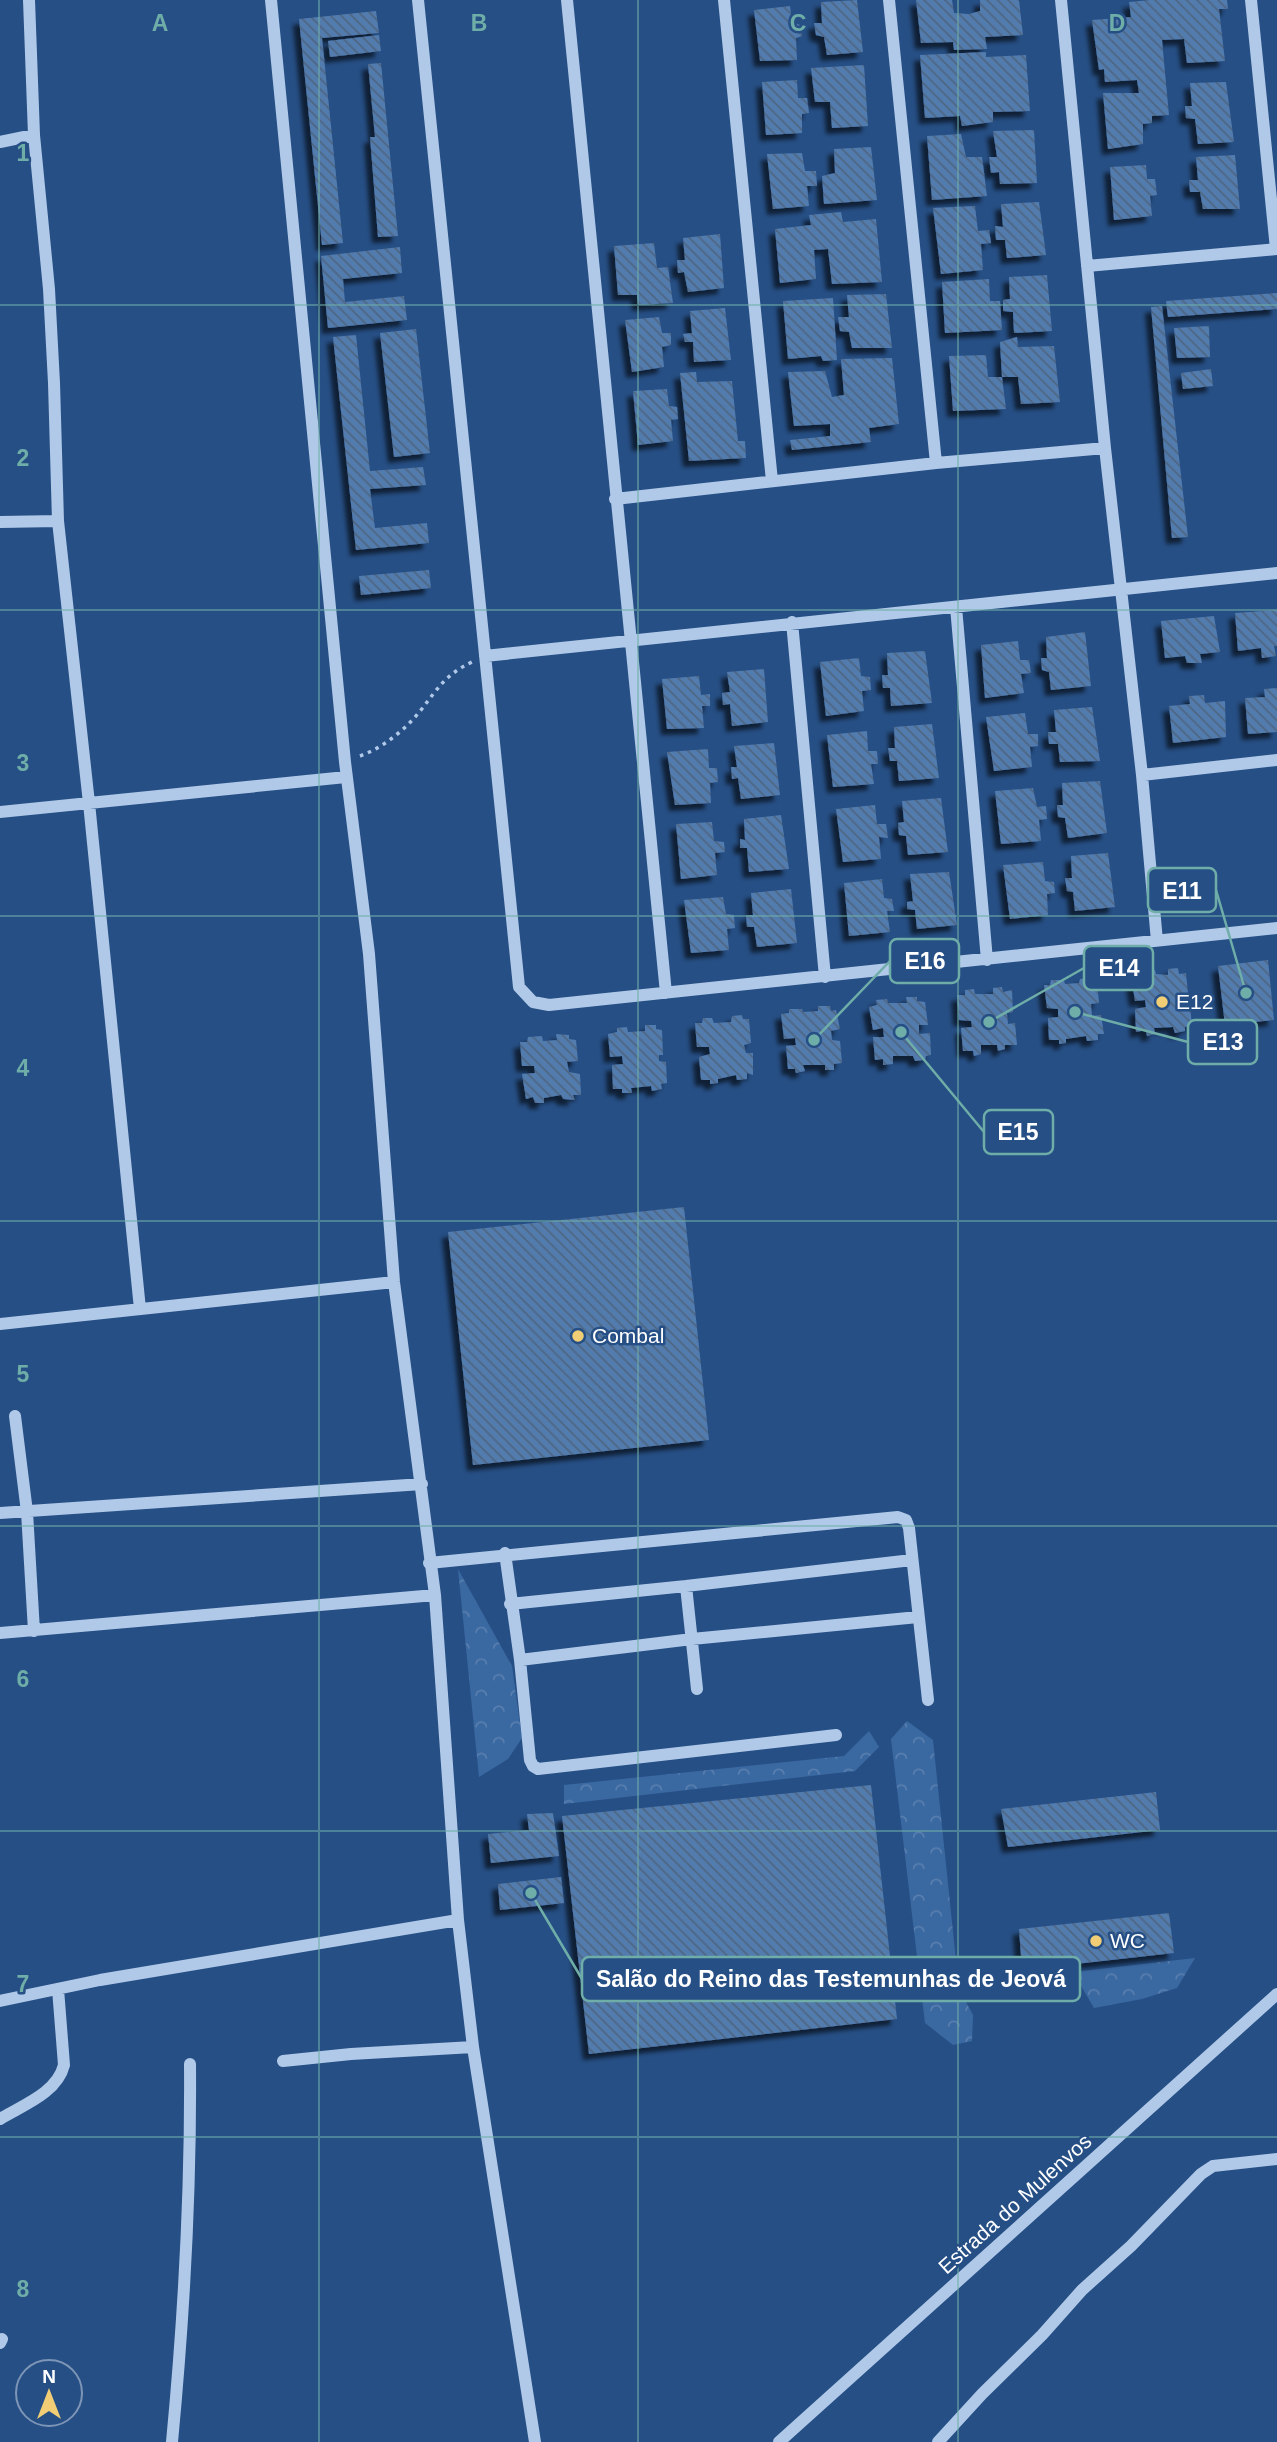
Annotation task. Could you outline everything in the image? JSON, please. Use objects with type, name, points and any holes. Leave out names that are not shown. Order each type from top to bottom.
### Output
[{"type":"street","points":[[29,0],[34,135],[50,303],[58,521],[140,1308]]},
{"type":"street","points":[[271,0],[346,777],[369,954],[394,1282],[435,1595],[458,1920],[472,2047],[535,2442]]},
{"type":"street","points":[[418,0],[519,987],[533,1002],[549,1005],[1277,928]]},
{"type":"street","points":[[567,0],[666,993]]},
{"type":"street","points":[[724,0],[772,481]]},
{"type":"street","points":[[889,0],[936,463]]},
{"type":"street","points":[[1061,0],[1157,941]]},
{"type":"street","points":[[1087,266],[1277,249],[1251,0]]},
{"type":"street","points":[[0,142],[34,135]]},
{"type":"street","points":[[615,499],[936,463],[1105,448]]},
{"type":"street","points":[[0,522],[58,521]]},
{"type":"street","points":[[485,656],[1277,573]]},
{"type":"street","points":[[956,607],[987,960]]},
{"type":"street","points":[[792,622],[825,977]]},
{"type":"street","points":[[1142,775],[1277,760]]},
{"type":"street","points":[[0,812],[346,777]]},
{"type":"street","points":[[0,1324],[394,1282]]},
{"type":"street","points":[[15,1416],[27,1512],[34,1631]]},
{"type":"street","points":[[0,1513],[422,1484]]},
{"type":"street","points":[[429,1563],[505,1553],[898,1517],[906,1520],[909,1528],[918,1617],[915,1664],[928,1700]]},
{"type":"street","points":[[505,1553],[510,1604],[520,1660],[534,1709],[530,1760],[538,1769],[836,1735]]},
{"type":"street","points":[[510,1604],[686,1587],[912,1560]]},
{"type":"street","points":[[686,1587],[697,1689]]},
{"type":"street","points":[[0,1633],[435,1595]]},
{"type":"street","points":[[520,1660],[692,1639],[918,1617]]},
{"type":"street","points":[[0,2001],[458,1920]]},
{"type":"street","points":[[0,2119],[53,2087],[62,2075],[64,2065],[58,1989]]},
{"type":"street","name":"Estrada do Mulenvos","points":[[779,2442],[1277,1994]]},
{"type":"street","points":[[283,2061],[351,2053],[472,2047]]},
{"type":"street","points":[[172,2442],[183,2335],[187,2252],[190,2064]]},
{"type":"street","points":[[938,2442],[1082,2290],[1131,2246],[1201,2174],[1213,2166],[1277,2160]]},
{"type":"path","points":[[345,762],[372,752],[396,735],[419,712],[442,681],[455,670],[485,656]]},
{"type":"green space","points":[[458,1569],[512,1666],[522,1738],[508,1759],[479,1777]]},
{"type":"green space","points":[[907,1721],[933,1740],[959,1989],[973,2015],[972,2041],[953,2045],[925,2023],[891,1739]]},
{"type":"green space","points":[[869,1731],[879,1747],[855,1771],[564,1804],[564,1785],[844,1756]]},
{"type":"green space","points":[[1195,1958],[1177,1988],[1142,1999],[1094,2008],[1073,1972]]},
{"type":"building","points":[[857,0],[863,52],[827,55],[824,37],[816,35],[814,23],[822,23],[821,2]]},
{"type":"building","points":[[916,0],[952,0],[954,13],[969,14],[980,11],[980,0],[1019,0],[1023,35],[985,37],[987,49],[954,50],[953,42],[921,43]]},
{"type":"building","points":[[1227,0],[1228,9],[1219,9],[1225,61],[1187,63],[1184,39],[1162,40],[1169,115],[1152,116],[1152,123],[1143,124],[1143,144],[1108,149],[1103,93],[1139,93],[1137,80],[1105,82],[1104,69],[1099,70],[1092,20],[1131,17],[1129,2]]},
{"type":"building","points":[[790,6],[792,22],[800,25],[802,36],[796,38],[797,60],[760,61],[754,10]]},
{"type":"building","points":[[376,11],[379,33],[322,38],[343,243],[322,245],[299,19]]},
{"type":"building","points":[[379,35],[381,51],[330,57],[328,41]]},
{"type":"building","points":[[986,52],[986,57],[1026,55],[1030,111],[993,112],[993,122],[962,126],[960,116],[925,118],[920,55]]},
{"type":"building","points":[[381,63],[398,236],[378,237],[370,137],[375,137],[368,64]]},
{"type":"building","points":[[864,65],[868,126],[832,128],[830,102],[815,102],[811,68]]},
{"type":"building","points":[[797,80],[798,98],[807,98],[809,113],[802,114],[802,133],[766,135],[762,82]]},
{"type":"building","points":[[1226,82],[1234,142],[1198,144],[1195,119],[1186,118],[1185,106],[1192,106],[1190,83]]},
{"type":"building","points":[[1034,130],[1037,183],[1000,184],[999,172],[991,173],[989,157],[997,157],[993,131]]},
{"type":"building","points":[[961,134],[966,157],[982,157],[987,196],[932,200],[927,136]]},
{"type":"building","points":[[871,147],[877,200],[824,204],[822,176],[835,173],[834,149]]},
{"type":"building","points":[[802,153],[805,171],[816,171],[817,186],[807,186],[809,206],[773,209],[767,154]]},
{"type":"building","points":[[1235,155],[1240,209],[1203,209],[1200,192],[1190,192],[1189,180],[1198,180],[1196,157]]},
{"type":"building","points":[[1146,165],[1147,179],[1155,179],[1157,195],[1150,196],[1152,216],[1114,220],[1110,167]]},
{"type":"building","points":[[1039,202],[1046,255],[1007,258],[1005,240],[996,240],[995,226],[1003,227],[1001,204]]},
{"type":"building","points":[[975,206],[978,231],[989,230],[991,243],[981,244],[983,270],[941,274],[933,208]]},
{"type":"building","points":[[841,212],[843,222],[876,219],[882,282],[832,284],[828,249],[814,250],[816,279],[780,283],[775,229],[811,225],[809,215]]},
{"type":"building","points":[[720,234],[724,288],[688,292],[684,272],[678,273],[677,260],[685,260],[683,238]]},
{"type":"building","points":[[654,243],[657,268],[668,267],[673,303],[638,305],[637,295],[618,295],[614,246]]},
{"type":"building","points":[[400,247],[402,273],[343,279],[345,302],[404,296],[407,320],[328,328],[321,256]]},
{"type":"building","points":[[1047,275],[1052,331],[1014,333],[1013,312],[1003,311],[1003,300],[1010,299],[1009,277]]},
{"type":"building","points":[[989,279],[990,301],[1000,301],[1002,330],[945,333],[942,282]]},
{"type":"building","points":[[1277,293],[1277,309],[1168,317],[1166,301]]},
{"type":"building","points":[[886,294],[892,348],[852,348],[849,332],[840,331],[838,317],[849,317],[847,295]]},
{"type":"building","points":[[833,298],[837,360],[823,361],[821,356],[788,359],[783,301]]},
{"type":"building","points":[[1162,306],[1188,537],[1172,538],[1151,307]]},
{"type":"building","points":[[725,308],[731,360],[694,362],[693,342],[685,342],[683,334],[692,333],[690,311]]},
{"type":"building","points":[[659,317],[662,333],[671,333],[671,345],[662,347],[664,367],[632,372],[625,320]]},
{"type":"building","points":[[1209,326],[1210,357],[1177,358],[1174,328]]},
{"type":"building","points":[[416,329],[430,453],[394,457],[380,333]]},
{"type":"building","points":[[356,335],[370,471],[423,467],[426,485],[370,489],[375,528],[427,523],[429,543],[356,550],[333,337]]},
{"type":"building","points":[[1017,337],[1018,347],[1054,346],[1060,402],[1021,404],[1018,377],[1002,377],[1000,342]]},
{"type":"building","points":[[986,355],[988,377],[1002,377],[1006,409],[953,411],[949,356]]},
{"type":"building","points":[[892,358],[899,424],[869,428],[871,442],[792,450],[790,440],[830,436],[830,424],[794,426],[788,372],[825,371],[832,397],[844,395],[841,359]]},
{"type":"building","points":[[1211,369],[1213,386],[1183,389],[1181,373]]},
{"type":"building","points":[[696,372],[697,382],[732,381],[738,441],[745,441],[746,458],[689,461],[680,373]]},
{"type":"building","points":[[667,389],[669,406],[677,407],[678,419],[671,420],[673,441],[638,445],[633,391]]},
{"type":"building","points":[[429,570],[431,588],[361,595],[359,576]]},
{"type":"building","points":[[1277,610],[1277,646],[1274,646],[1276,656],[1262,658],[1261,648],[1238,651],[1235,613]]},
{"type":"building","points":[[1214,616],[1220,652],[1200,654],[1202,663],[1187,663],[1185,656],[1165,658],[1161,621]]},
{"type":"building","points":[[1085,632],[1091,686],[1051,690],[1049,672],[1042,670],[1041,658],[1047,658],[1046,637]]},
{"type":"building","points":[[1018,641],[1020,660],[1029,660],[1031,673],[1021,674],[1024,693],[985,698],[981,645]]},
{"type":"building","points":[[925,651],[932,703],[891,706],[890,688],[883,688],[882,675],[888,675],[887,653]]},
{"type":"building","points":[[859,658],[861,676],[870,677],[871,690],[862,691],[864,711],[826,716],[820,662]]},
{"type":"building","points":[[764,669],[768,722],[732,726],[730,704],[723,705],[722,693],[730,692],[727,672]]},
{"type":"building","points":[[699,676],[701,695],[710,694],[710,706],[702,706],[704,728],[667,729],[662,679]]},
{"type":"building","points":[[1277,688],[1277,732],[1248,734],[1245,698],[1265,697],[1264,689]]},
{"type":"building","points":[[1204,695],[1205,703],[1225,701],[1226,737],[1173,743],[1169,706],[1190,704],[1189,696]]},
{"type":"building","points":[[1092,707],[1100,761],[1060,762],[1058,744],[1049,744],[1048,732],[1056,732],[1054,710]]},
{"type":"building","points":[[1025,713],[1028,734],[1038,734],[1038,746],[1030,747],[1032,767],[994,771],[986,717]]},
{"type":"building","points":[[932,724],[939,778],[899,781],[897,761],[890,761],[888,748],[895,748],[894,727]]},
{"type":"building","points":[[867,731],[868,751],[877,751],[878,764],[871,764],[874,784],[833,787],[827,735]]},
{"type":"building","points":[[774,743],[780,795],[741,799],[738,778],[732,779],[731,767],[737,767],[734,746]]},
{"type":"building","points":[[708,749],[709,768],[717,768],[718,782],[710,783],[711,803],[675,805],[667,752]]},
{"type":"building","points":[[1100,781],[1107,833],[1068,838],[1065,818],[1058,817],[1057,805],[1063,805],[1062,783]]},
{"type":"building","points":[[1033,788],[1037,807],[1046,806],[1047,819],[1039,820],[1041,841],[1001,844],[995,791]]},
{"type":"building","points":[[941,798],[948,852],[908,855],[906,836],[899,835],[898,823],[904,822],[902,801]]},
{"type":"building","points":[[875,805],[877,824],[886,824],[888,838],[879,837],[881,859],[843,862],[836,809]]},
{"type":"building","points":[[781,815],[789,869],[749,872],[747,848],[740,848],[740,839],[745,840],[744,819]]},
{"type":"building","points":[[712,822],[714,841],[724,842],[725,852],[715,853],[717,875],[681,879],[676,824]]},
{"type":"building","points":[[1108,853],[1115,907],[1075,911],[1073,892],[1067,891],[1065,878],[1072,878],[1071,856]]},
{"type":"building","points":[[1043,862],[1045,881],[1054,882],[1055,893],[1047,894],[1048,915],[1010,919],[1003,865]]},
{"type":"building","points":[[949,872],[957,925],[917,929],[915,910],[907,909],[907,902],[913,901],[910,874]]},
{"type":"building","points":[[882,879],[884,898],[892,899],[894,911],[887,911],[890,932],[849,936],[844,883]]},
{"type":"building","points":[[791,889],[797,943],[757,947],[754,927],[747,927],[746,915],[753,915],[751,893]]},
{"type":"building","points":[[723,897],[726,914],[734,915],[735,928],[727,929],[729,950],[691,953],[684,900]]},
{"type":"building","points":[[1268,960],[1274,1020],[1225,1025],[1218,966]]},
{"type":"building","name":"E12","points":[[1178,968],[1179,974],[1186,973],[1188,993],[1178,995],[1178,1004],[1190,1005],[1192,1026],[1175,1033],[1173,1027],[1154,1028],[1155,1034],[1147,1036],[1146,1030],[1136,1032],[1135,1009],[1146,1007],[1145,1000],[1135,1001],[1131,976],[1138,975],[1139,971],[1155,970],[1156,974],[1168,975],[1168,969]]},
{"type":"building","points":[[1092,977],[1093,981],[1097,981],[1099,1003],[1091,1004],[1092,1016],[1101,1015],[1104,1034],[1098,1034],[1098,1040],[1087,1041],[1086,1036],[1066,1039],[1066,1043],[1059,1044],[1059,1040],[1049,1040],[1048,1018],[1058,1017],[1058,1009],[1047,1008],[1044,985],[1050,985],[1051,980],[1064,980],[1065,984],[1079,983],[1080,979]]},
{"type":"building","points":[[1002,987],[1003,992],[1012,990],[1013,1012],[1007,1013],[1008,1024],[1015,1023],[1017,1045],[1005,1045],[1005,1049],[998,1051],[997,1045],[981,1045],[981,1054],[974,1056],[973,1051],[963,1051],[961,1028],[972,1027],[971,1021],[959,1020],[957,995],[965,995],[965,990],[974,989],[975,994],[993,994],[993,988]]},
{"type":"building","points":[[906,997],[917,997],[917,1001],[925,1002],[928,1025],[919,1025],[919,1034],[930,1033],[931,1055],[926,1056],[925,1060],[915,1061],[913,1056],[893,1056],[893,1064],[883,1065],[883,1059],[875,1060],[873,1037],[884,1037],[883,1028],[873,1030],[869,1007],[877,1005],[876,1000],[907,1003]]},
{"type":"building","points":[[818,1006],[830,1006],[831,1011],[836,1010],[840,1029],[831,1031],[832,1040],[840,1041],[842,1063],[834,1064],[834,1070],[825,1070],[825,1065],[803,1065],[805,1071],[796,1073],[795,1069],[788,1069],[786,1046],[796,1045],[795,1038],[784,1039],[781,1014],[789,1013],[789,1009],[818,1011]]},
{"type":"building","points":[[742,1015],[743,1019],[749,1019],[751,1043],[744,1045],[746,1053],[753,1053],[753,1075],[747,1073],[747,1079],[737,1080],[736,1075],[718,1079],[718,1083],[710,1084],[710,1080],[701,1080],[699,1057],[710,1054],[709,1047],[697,1047],[695,1023],[702,1023],[703,1018],[712,1018],[714,1023],[731,1022],[732,1016]]},
{"type":"building","points":[[645,1025],[656,1025],[656,1029],[662,1030],[663,1055],[659,1055],[659,1061],[666,1062],[667,1083],[661,1084],[662,1089],[652,1091],[651,1086],[631,1088],[632,1093],[622,1093],[622,1089],[613,1089],[612,1065],[623,1064],[622,1056],[610,1057],[608,1034],[617,1032],[617,1028],[627,1027],[628,1032],[645,1031]]},
{"type":"building","points":[[556,1034],[569,1035],[569,1039],[576,1040],[578,1061],[567,1062],[569,1072],[580,1074],[581,1095],[573,1095],[575,1100],[563,1099],[561,1095],[544,1098],[544,1103],[535,1103],[533,1097],[526,1099],[522,1074],[535,1073],[534,1066],[522,1066],[520,1042],[527,1042],[528,1037],[542,1036],[543,1041],[557,1040]]},
{"type":"building","name":"Combal","points":[[684,1207],[709,1440],[473,1465],[448,1232]]},
{"type":"building","points":[[871,1785],[897,2019],[589,2054],[562,1816]]},
{"type":"building","points":[[1156,1792],[1160,1830],[1008,1847],[1001,1809]]},
{"type":"building","points":[[553,1813],[559,1856],[491,1863],[488,1834],[529,1830],[527,1814]]},
{"type":"building","points":[[561,1877],[564,1903],[500,1910],[498,1884]]},
{"type":"building","name":"WC","points":[[1169,1913],[1174,1953],[1022,1970],[1019,1929]]},
{"type":"place","name":"E11","points":[[1246,993]]},
{"type":"place","name":"E12","points":[[1162,1002]]},
{"type":"place","name":"E13","points":[[1075,1012]]},
{"type":"place","name":"E14","points":[[989,1022]]},
{"type":"place","name":"E15","points":[[901,1032]]},
{"type":"place","name":"E16","points":[[814,1040]]},
{"type":"place","name":"Combal","points":[[578,1336]]},
{"type":"place","name":"Salão do Reino das Testemunhas de Jeová","points":[[531,1893]]},
{"type":"place","name":"WC","points":[[1096,1941]]}]
